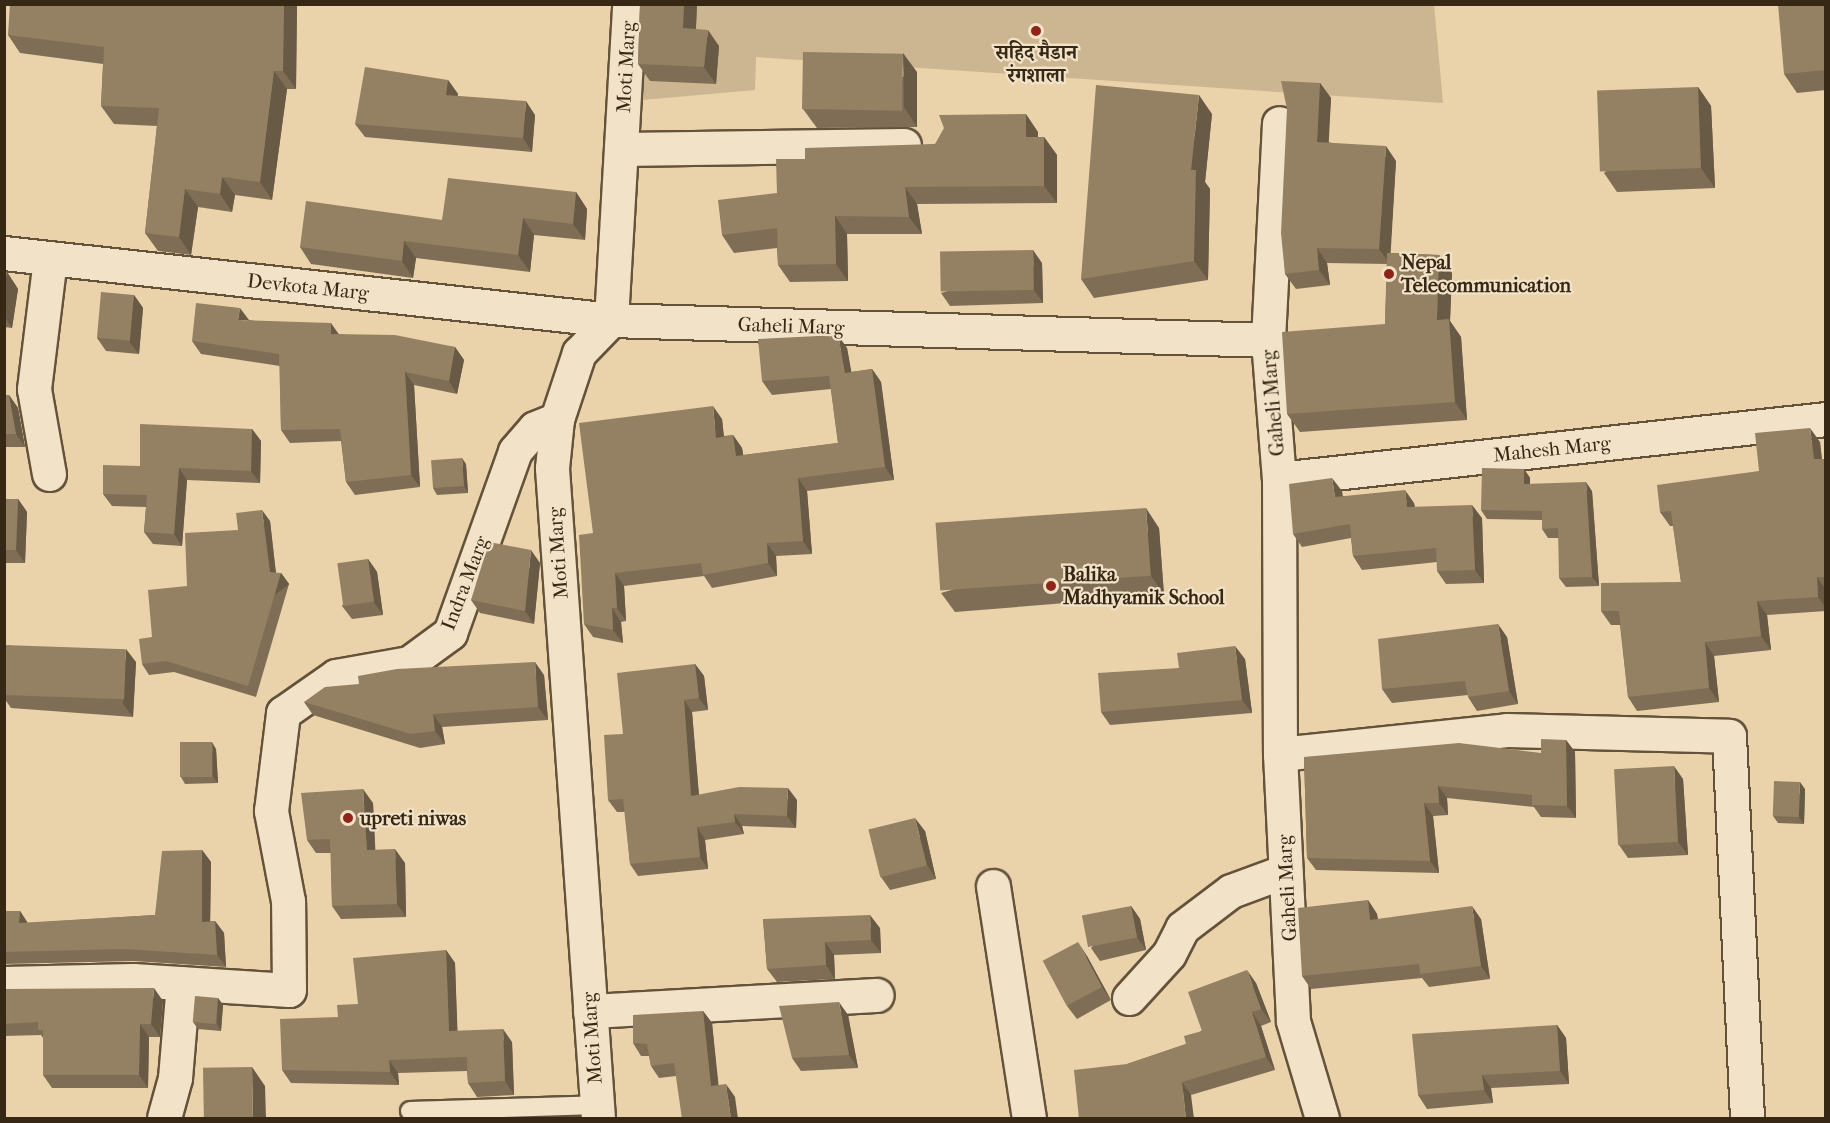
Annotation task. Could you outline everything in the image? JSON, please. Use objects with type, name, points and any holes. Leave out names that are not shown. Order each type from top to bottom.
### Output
[{"type":"street","name":"Moti Marg","points":[[597,1112],[552,468],[557,419],[579,353],[611,320],[629,4]]},
{"type":"street","points":[[1268,340],[1279,123]]},
{"type":"street","points":[[621,149],[939,145]]},
{"type":"street","name":"Devkota Marg","points":[[4,253],[611,320]]},
{"type":"street","points":[[49,474],[34,389],[50,258]]},
{"type":"street","name":"Gaheli Marg","points":[[611,320],[1268,340],[1279,479],[1280,754],[1293,1021],[1322,1119]]},
{"type":"street","name":"Indra Marg","points":[[183,983],[289,990],[288,901],[271,811],[283,713],[336,676],[409,663],[450,633],[515,451],[535,428],[557,419]]},
{"type":"street","name":"Mahesh Marg","points":[[1279,479],[1826,419]]},
{"type":"street","points":[[1280,754],[1507,730],[1729,736],[1747,1119]]},
{"type":"street","points":[[1129,998],[1169,954],[1182,928],[1231,891],[1286,872]]},
{"type":"street","points":[[993,886],[1029,1119]]},
{"type":"street","points":[[4,983],[183,983],[175,1078],[164,1119]]},
{"type":"street","points":[[590,1011],[877,995]]},
{"type":"lane","points":[[410,1111],[597,1112]]},
{"type":"shaded area","name":"सहिद मैडान रंगशाला","points":[[1434,4],[1443,103],[756,57],[755,90],[631,101],[638,5]]},
{"type":"building","points":[[10,4],[284,4],[283,71],[274,71],[260,182],[222,177],[220,194],[185,189],[179,237],[145,233],[159,108],[101,106],[104,47],[8,35]]},
{"type":"building","points":[[640,4],[684,4],[683,28],[708,30],[704,67],[638,64]]},
{"type":"building","points":[[1778,4],[1826,4],[1826,70],[1784,74]]},
{"type":"building","points":[[803,52],[903,54],[902,111],[802,109]]},
{"type":"building","points":[[365,67],[448,80],[446,95],[526,101],[523,138],[355,124]]},
{"type":"building","points":[[1281,81],[1320,83],[1317,142],[1386,146],[1379,249],[1317,248],[1319,270],[1285,274],[1281,233],[1287,109]]},
{"type":"building","points":[[1096,85],[1199,95],[1191,170],[1196,170],[1194,261],[1081,279]]},
{"type":"building","points":[[1698,87],[1701,168],[1600,171],[1597,91]]},
{"type":"building","points":[[1026,114],[1026,137],[1044,137],[1044,186],[905,187],[909,217],[835,216],[836,264],[778,265],[777,228],[722,235],[718,200],[777,193],[776,159],[805,159],[805,148],[935,144],[944,128],[939,115]]},
{"type":"building","points":[[448,178],[576,192],[573,224],[523,218],[518,255],[404,241],[402,261],[300,247],[306,201],[442,220]]},
{"type":"building","points":[[1033,250],[1034,290],[941,292],[940,252]]},
{"type":"building","points":[[1387,253],[1439,255],[1437,320],[1449,319],[1455,402],[1287,414],[1282,332],[1385,324]]},
{"type":"building","points":[[4,272],[7,272],[4,288]]},
{"type":"building","points":[[101,292],[134,295],[130,341],[97,338]]},
{"type":"building","points":[[196,303],[240,308],[238,320],[331,323],[331,334],[395,335],[455,347],[449,381],[405,372],[411,475],[346,482],[340,429],[281,430],[279,354],[192,341]]},
{"type":"building","points":[[838,335],[845,373],[872,369],[885,467],[798,478],[803,541],[767,543],[768,563],[703,575],[701,563],[615,573],[617,608],[612,608],[613,630],[584,624],[579,535],[593,533],[579,423],[713,406],[716,438],[733,435],[736,456],[838,443],[829,376],[762,381],[758,339]]},
{"type":"building","points":[[4,395],[9,395],[16,434],[4,434]]},
{"type":"building","points":[[140,424],[252,429],[251,471],[179,468],[174,534],[144,532],[147,495],[103,494],[103,465],[140,466]]},
{"type":"building","points":[[1810,428],[1814,459],[1826,459],[1826,577],[1817,577],[1818,597],[1757,601],[1761,636],[1705,642],[1709,688],[1628,697],[1619,611],[1601,611],[1601,583],[1681,582],[1671,511],[1660,512],[1657,485],[1759,471],[1755,433]]},
{"type":"building","points":[[462,458],[464,486],[433,488],[431,460]]},
{"type":"building","points":[[1482,468],[1524,469],[1524,484],[1586,482],[1592,577],[1559,578],[1558,528],[1542,529],[1542,511],[1481,510]]},
{"type":"building","points":[[1332,478],[1335,497],[1405,490],[1407,507],[1472,505],[1475,570],[1437,571],[1436,548],[1353,556],[1350,524],[1293,534],[1289,484]]},
{"type":"building","points":[[4,499],[18,499],[16,550],[4,550]]},
{"type":"building","points":[[1146,508],[1151,576],[940,591],[936,523]]},
{"type":"building","points":[[262,510],[270,572],[281,573],[248,686],[166,661],[142,664],[139,639],[152,637],[148,590],[187,586],[185,533],[238,530],[236,513]]},
{"type":"building","points":[[489,542],[531,550],[525,611],[471,600]]},
{"type":"building","points":[[368,559],[374,602],[343,606],[337,563]]},
{"type":"building","points":[[1498,624],[1509,691],[1468,697],[1465,681],[1382,689],[1378,639]]},
{"type":"building","points":[[4,645],[126,649],[124,699],[4,695]]},
{"type":"building","points":[[1235,646],[1242,700],[1101,712],[1098,673],[1179,668],[1177,653]]},
{"type":"building","points":[[535,662],[538,707],[433,714],[435,731],[411,734],[304,702],[325,687],[359,684],[358,676],[397,669]]},
{"type":"building","points":[[695,664],[699,698],[684,700],[691,796],[739,787],[788,788],[787,816],[734,814],[735,822],[697,827],[700,857],[630,864],[623,799],[608,800],[604,735],[623,734],[617,673]]},
{"type":"building","points":[[1541,739],[1566,740],[1567,806],[1532,805],[1532,795],[1438,786],[1439,803],[1424,803],[1430,861],[1307,858],[1304,757],[1459,743],[1541,753]]},
{"type":"building","points":[[180,742],[212,742],[212,777],[180,777]]},
{"type":"building","points":[[1674,766],[1678,842],[1618,845],[1614,769]]},
{"type":"building","points":[[1774,781],[1800,782],[1799,817],[1773,816]]},
{"type":"building","points":[[363,789],[367,850],[395,849],[397,904],[332,906],[330,839],[307,840],[301,793]]},
{"type":"building","points":[[915,818],[927,866],[880,877],[868,830]]},
{"type":"building","points":[[202,850],[202,922],[215,921],[217,955],[124,949],[4,952],[4,911],[20,911],[19,923],[155,915],[162,851]]},
{"type":"building","points":[[1368,900],[1370,920],[1472,906],[1481,966],[1420,974],[1419,964],[1302,976],[1298,908]]},
{"type":"building","points":[[1131,906],[1137,937],[1088,947],[1082,916]]},
{"type":"building","points":[[870,915],[871,940],[825,942],[826,965],[767,969],[763,919]]},
{"type":"building","points":[[1078,942],[1102,987],[1067,1006],[1043,961]]},
{"type":"building","points":[[446,950],[449,1031],[503,1029],[505,1081],[468,1083],[467,1057],[389,1060],[390,1072],[282,1070],[280,1019],[338,1017],[337,1005],[358,1004],[353,958]]},
{"type":"building","points":[[1247,970],[1261,1009],[1252,1012],[1266,1057],[1182,1082],[1186,1119],[1079,1119],[1074,1070],[1127,1064],[1186,1044],[1184,1036],[1202,1031],[1188,992]]},
{"type":"building","points":[[154,988],[151,1024],[140,1024],[139,1075],[43,1075],[43,1030],[38,1030],[38,1022],[4,1024],[4,989]]},
{"type":"building","points":[[195,996],[218,998],[216,1024],[193,1022]]},
{"type":"building","points":[[839,1002],[849,1055],[792,1058],[779,1006]]},
{"type":"building","points":[[703,1011],[711,1086],[726,1084],[731,1119],[682,1119],[674,1063],[651,1066],[647,1044],[633,1043],[633,1015]]},
{"type":"building","points":[[1557,1025],[1560,1071],[1482,1075],[1484,1090],[1418,1095],[1412,1034]]},
{"type":"building","points":[[252,1067],[253,1118],[204,1118],[203,1068]]},
{"type":"place","name":"सहिद मैडान रंगशाला","points":[[1036,31]]},
{"type":"place","name":"Nepal Telecommunication","points":[[1389,274]]},
{"type":"place","name":"Balika Madhyamik School","points":[[1051,586]]},
{"type":"place","name":"upreti niwas","points":[[348,818]]}]
